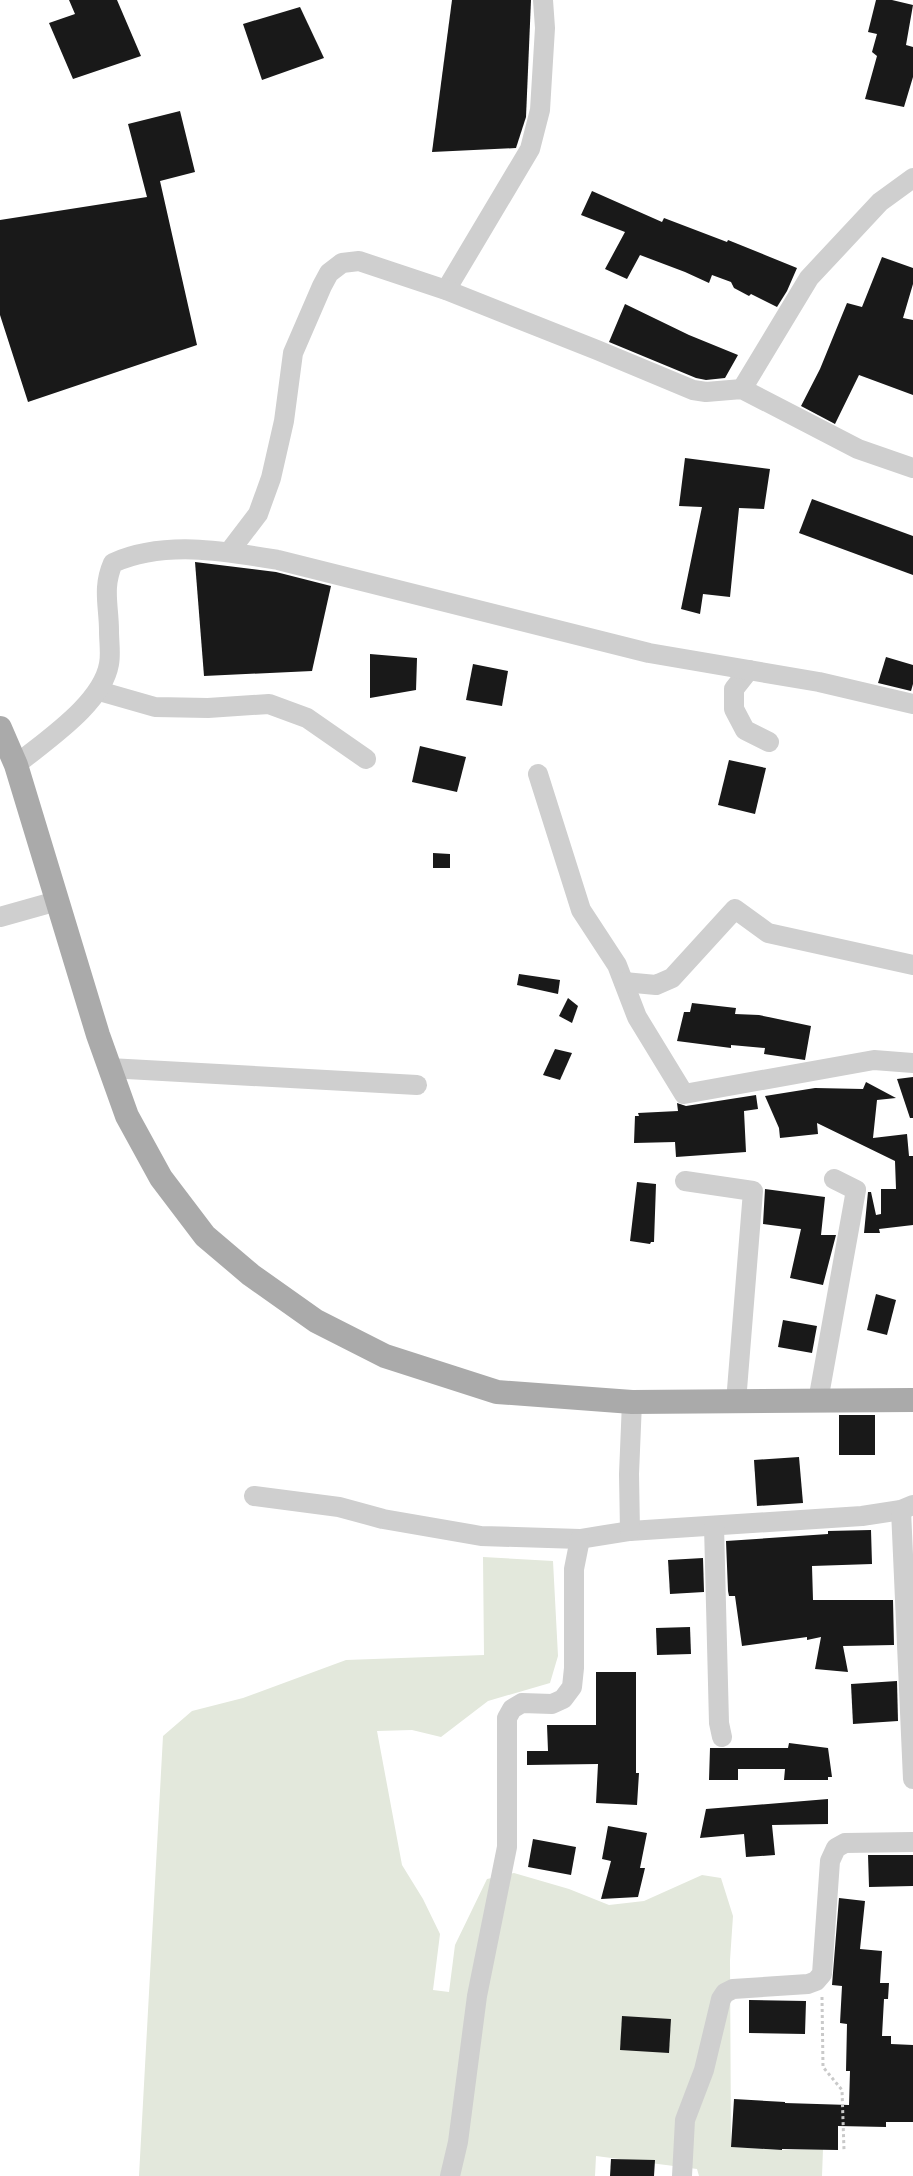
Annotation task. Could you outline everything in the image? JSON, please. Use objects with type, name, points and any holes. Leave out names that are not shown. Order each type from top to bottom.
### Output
[{"type":"main road","points":[[0,728],[16,765],[110,1068],[128,1116],[161,1178],[205,1236],[251,1275],[316,1321],[385,1356],[497,1392],[632,1402],[913,1401]]},
{"type":"street","points":[[446,290],[530,149],[540,110],[546,28],[543,0]]},
{"type":"street","points":[[741,389],[809,278],[880,202],[913,178]]},
{"type":"street","points":[[229,552],[258,514],[271,478],[284,421],[293,353],[329,273],[342,263],[359,261],[446,290],[693,390],[706,392],[741,389],[858,449],[913,468]]},
{"type":"street","points":[[16,765],[73,717],[99,691],[109,664],[106,588],[114,563],[126,557],[146,553],[184,550],[229,552],[301,565],[649,653],[819,682],[913,704]]},
{"type":"street","points":[[749,670],[734,689],[734,709],[745,730],[769,742]]},
{"type":"street","points":[[99,691],[155,707],[208,708],[269,704],[307,718],[366,759]]},
{"type":"street","points":[[538,774],[581,910],[617,965],[637,1017],[684,1094],[874,1060],[913,1063]]},
{"type":"street","points":[[0,917],[57,901]]},
{"type":"street","points":[[624,982],[656,985],[672,978],[735,909],[768,933],[913,965]]},
{"type":"street","points":[[110,1068],[417,1085]]},
{"type":"street","points":[[818,1401],[856,1190],[834,1179]]},
{"type":"street","points":[[685,1181],[753,1191],[736,1402]]},
{"type":"street","points":[[630,1531],[629,1474],[632,1402]]},
{"type":"street","points":[[254,1496],[339,1507],[393,1521],[481,1536],[580,1539],[630,1531],[862,1516],[907,1507],[913,1779]]},
{"type":"street","points":[[714,1526],[719,1723],[722,1737]]},
{"type":"street","points":[[450,2176],[458,2142],[477,1996],[507,1847],[507,1718],[512,1709],[522,1703],[552,1704],[563,1699],[572,1687],[574,1569],[580,1539]]},
{"type":"street","points":[[682,2176],[685,2120],[704,2070],[721,1999],[725,1993],[733,1989],[808,1984],[816,1981],[822,1974],[830,1861],[836,1848],[845,1843],[913,1842]]},
{"type":"path","points":[[822,1974],[823,2067],[842,2090],[844,2150]]},
{"type":"shaded area","points":[[483,1557],[553,1561],[558,1656],[550,1683],[488,1701],[441,1737],[412,1730],[377,1731],[402,1865],[423,1899],[440,1934],[433,1990],[449,1992],[455,1945],[487,1879],[514,1873],[569,1889],[609,1905],[644,1901],[702,1875],[721,1878],[733,1916],[730,1960],[731,2147],[782,2150],[823,2149],[822,2176],[699,2176],[697,2169],[596,2156],[595,2176],[139,2176],[163,1736],[192,1711],[243,1698],[346,1660],[484,1655]]},
{"type":"building","points":[[69,0],[117,0],[141,56],[73,79],[49,23],[75,14]]},
{"type":"building","points":[[452,0],[531,0],[526,117],[516,148],[432,152]]},
{"type":"building","points":[[876,0],[892,0],[913,5],[906,45],[913,47],[913,77],[904,107],[865,99],[877,56],[872,52],[877,34],[868,32]]},
{"type":"building","points":[[300,7],[324,58],[262,80],[243,24]]},
{"type":"building","points":[[180,111],[195,172],[160,181],[197,345],[28,402],[0,315],[0,220],[147,197],[128,124]]},
{"type":"building","points":[[592,191],[662,222],[664,218],[727,242],[728,240],[797,268],[787,291],[777,307],[734,288],[731,282],[712,275],[709,283],[640,255],[627,279],[605,269],[625,232],[581,215]]},
{"type":"building","points":[[882,257],[913,268],[913,284],[903,318],[913,320],[913,395],[859,375],[835,424],[801,406],[820,369],[847,303],[862,307]]},
{"type":"building","points":[[625,304],[689,335],[738,355],[725,378],[706,380],[696,378],[609,342]]},
{"type":"building","points":[[685,458],[770,469],[764,509],[739,508],[730,597],[703,594],[700,614],[681,609],[702,507],[679,506]]},
{"type":"building","points":[[812,499],[913,536],[913,575],[799,533]]},
{"type":"building","points":[[195,562],[276,572],[331,586],[312,671],[204,676]]},
{"type":"building","points":[[370,654],[417,658],[416,690],[370,698]]},
{"type":"building","points":[[886,657],[913,665],[911,691],[878,683]]},
{"type":"building","points":[[473,664],[508,671],[502,706],[466,700]]},
{"type":"building","points":[[420,746],[466,757],[457,792],[412,782]]},
{"type":"building","points":[[729,760],[766,768],[755,814],[718,805]]},
{"type":"building","points":[[433,853],[450,854],[450,868],[433,868]]},
{"type":"building","points":[[519,974],[560,980],[558,994],[517,985]]},
{"type":"building","points":[[568,998],[578,1006],[572,1023],[559,1016]]},
{"type":"building","points":[[692,1003],[736,1008],[735,1014],[759,1015],[811,1026],[805,1060],[764,1054],[765,1048],[731,1045],[731,1048],[677,1041],[684,1012],[690,1012]]},
{"type":"building","points":[[555,1049],[572,1053],[560,1080],[543,1075]]},
{"type":"building","points":[[913,1077],[913,1118],[910,1118],[897,1079]]},
{"type":"building","points":[[866,1082],[896,1098],[877,1100],[873,1138],[907,1134],[909,1156],[913,1156],[913,1225],[879,1229],[880,1233],[864,1233],[868,1192],[871,1192],[876,1215],[881,1214],[881,1189],[896,1189],[895,1161],[817,1123],[818,1134],[780,1138],[779,1128],[765,1096],[815,1088],[863,1089]]},
{"type":"building","points":[[756,1095],[758,1109],[744,1111],[746,1152],[676,1157],[675,1142],[634,1143],[635,1116],[639,1116],[638,1113],[678,1111],[677,1103],[686,1106]]},
{"type":"building","points":[[637,1182],[656,1184],[654,1242],[650,1244],[630,1241]]},
{"type":"building","points":[[765,1189],[825,1197],[821,1235],[836,1235],[823,1285],[790,1278],[801,1229],[763,1224]]},
{"type":"building","points":[[876,1294],[896,1300],[887,1335],[867,1330]]},
{"type":"building","points":[[783,1320],[817,1326],[812,1353],[778,1347]]},
{"type":"building","points":[[839,1415],[875,1415],[875,1455],[839,1455]]},
{"type":"building","points":[[799,1457],[803,1503],[757,1506],[754,1460]]},
{"type":"building","points":[[871,1530],[872,1564],[812,1566],[813,1600],[893,1600],[894,1645],[843,1646],[848,1672],[815,1669],[821,1637],[742,1646],[735,1596],[729,1596],[728,1591],[726,1541],[828,1534],[828,1531]]},
{"type":"building","points":[[703,1558],[704,1592],[670,1594],[668,1560]]},
{"type":"building","points":[[690,1627],[691,1654],[657,1655],[656,1628]]},
{"type":"building","points":[[596,1672],[636,1672],[636,1773],[639,1773],[637,1805],[596,1803],[598,1764],[527,1765],[527,1751],[548,1751],[547,1725],[596,1725]]},
{"type":"building","points":[[897,1681],[898,1721],[853,1724],[851,1684]]},
{"type":"building","points":[[789,1743],[828,1748],[832,1777],[828,1777],[828,1780],[784,1780],[785,1769],[738,1769],[738,1780],[709,1780],[710,1748],[788,1748]]},
{"type":"building","points":[[828,1799],[828,1824],[772,1825],[775,1855],[746,1857],[744,1834],[700,1838],[706,1809]]},
{"type":"building","points":[[608,1826],[647,1833],[640,1868],[645,1868],[638,1897],[601,1899],[611,1861],[602,1859]]},
{"type":"building","points":[[533,1839],[576,1847],[571,1875],[528,1867]]},
{"type":"building","points":[[868,1855],[913,1855],[913,1886],[869,1887]]},
{"type":"building","points":[[839,1898],[865,1901],[860,1949],[882,1951],[880,1983],[889,1983],[888,1999],[884,1999],[882,2036],[891,2036],[891,2044],[913,2045],[913,2122],[886,2122],[886,2127],[838,2126],[838,2150],[731,2147],[734,2099],[849,2105],[850,2071],[846,2071],[847,2024],[840,2023],[842,1986],[832,1985]]},
{"type":"building","points":[[749,2000],[806,2001],[805,2034],[749,2033]]},
{"type":"building","points":[[622,2016],[671,2019],[669,2053],[620,2050]]},
{"type":"building","points":[[611,2159],[655,2160],[654,2176],[610,2176]]}]
